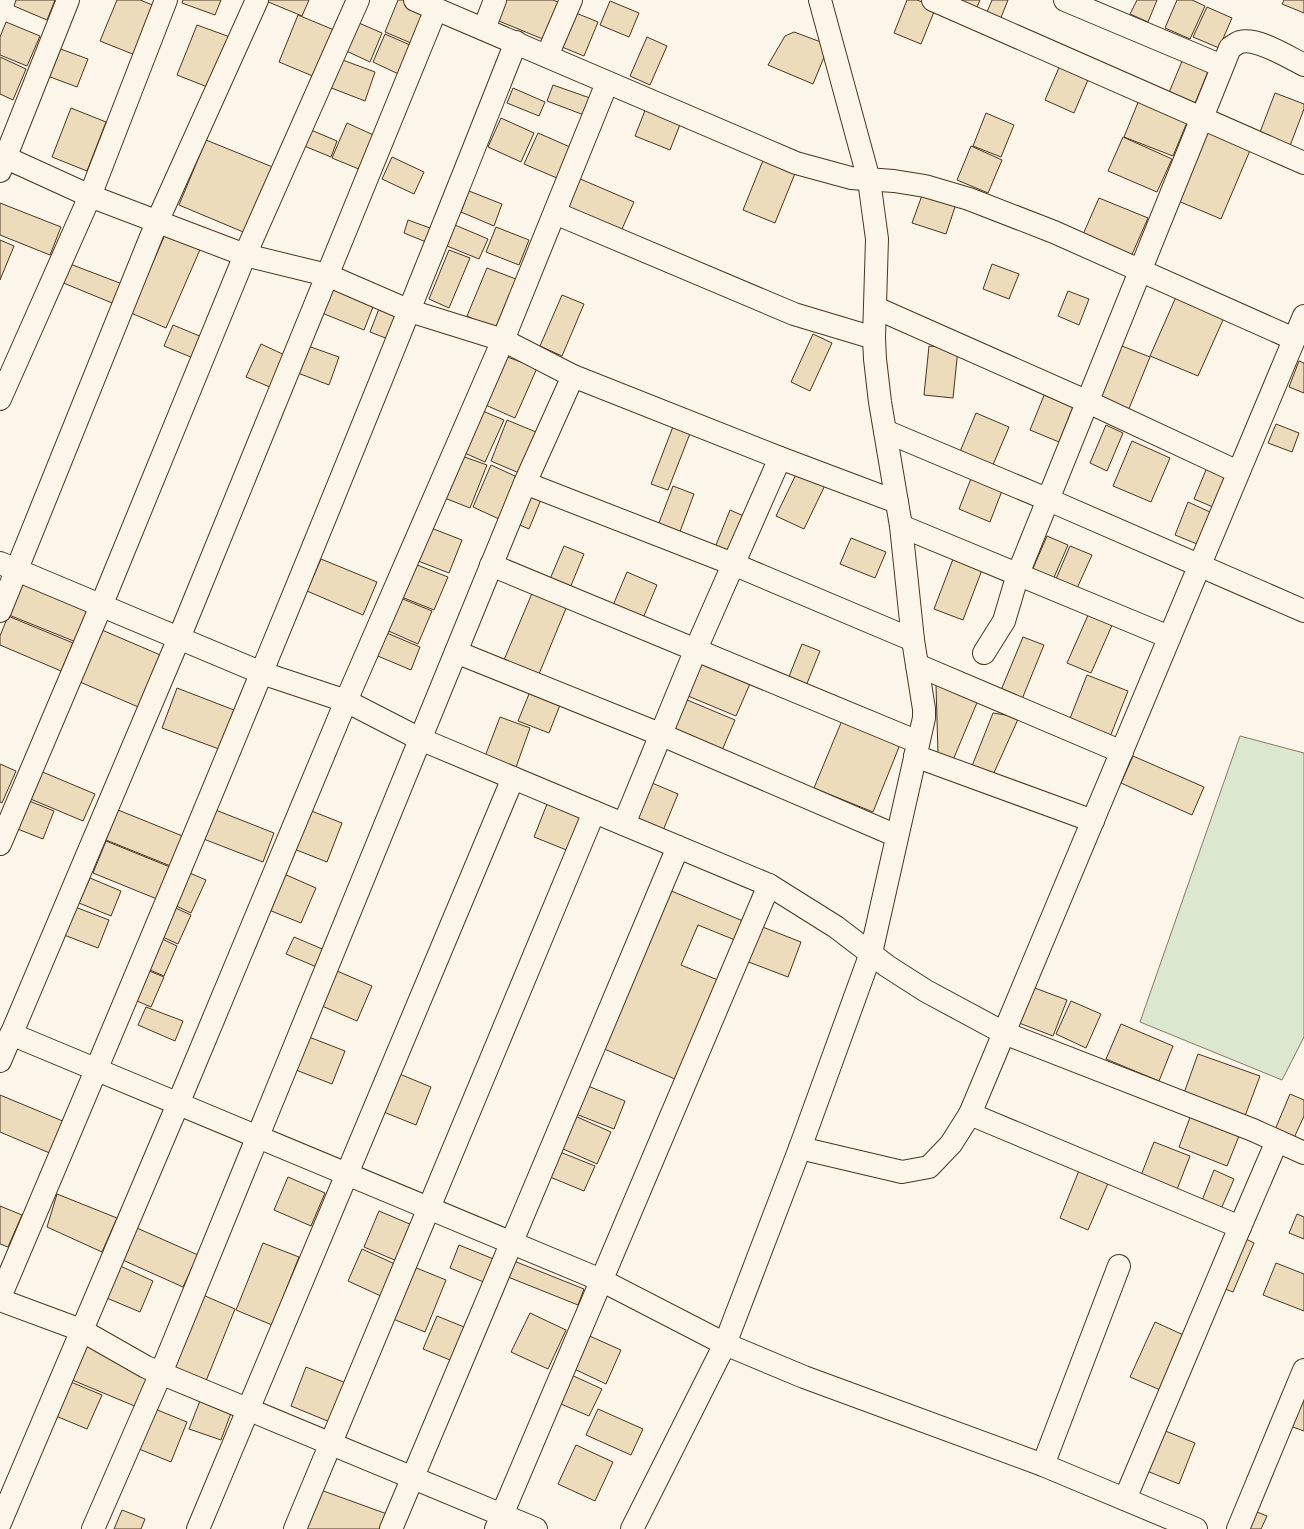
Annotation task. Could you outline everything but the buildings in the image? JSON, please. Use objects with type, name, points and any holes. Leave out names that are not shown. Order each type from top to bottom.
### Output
[{"type":"street","points":[[68,0],[2,161],[245,255],[328,275],[410,311],[503,340],[573,376],[897,502]]},
{"type":"street","points":[[0,399],[90,196],[166,0]]},
{"type":"street","points":[[0,611],[8,567],[157,222],[257,0]]},
{"type":"street","points":[[0,844],[101,606],[245,255],[358,0]]},
{"type":"street","points":[[415,0],[796,163],[851,178],[925,186],[969,199],[1054,232],[1294,339]]},
{"type":"street","points":[[484,29],[495,0]]},
{"type":"street","points":[[547,56],[571,0]]},
{"type":"street","points":[[632,1529],[724,1344],[800,1148],[870,953],[923,724],[924,709],[913,640],[901,526],[880,402],[874,338],[877,239],[869,180],[820,0]]},
{"type":"street","points":[[933,0],[1304,163]]},
{"type":"street","points":[[1065,0],[1222,66]]},
{"type":"street","points":[[0,1061],[179,638],[436,9]]},
{"type":"street","points":[[984,653],[1004,621],[1018,574],[1230,48],[1240,42],[1251,41],[1266,46],[1304,65]]},
{"type":"street","points":[[0,1296],[97,1070],[262,673],[410,311],[516,42]]},
{"type":"street","points":[[0,1523],[178,1104],[346,701],[503,340],[608,83]]},
{"type":"street","points":[[555,214],[794,314],[874,338]]},
{"type":"street","points":[[876,308],[1088,402],[1238,472]]},
{"type":"street","points":[[800,1148],[902,1172],[928,1167],[950,1144],[970,1114],[1304,316]]},
{"type":"street","points":[[93,1529],[161,1373],[525,483],[573,376]]},
{"type":"street","points":[[885,431],[1304,611]]},
{"type":"street","points":[[624,824],[696,649],[780,458]]},
{"type":"street","points":[[525,483],[733,564],[913,640]]},
{"type":"street","points":[[901,526],[1170,637]]},
{"type":"street","points":[[491,565],[696,649],[917,749],[1093,821]]},
{"type":"street","points":[[8,567],[262,673],[346,701],[420,739],[769,885],[836,927],[887,966],[926,991],[1004,1034],[1304,1153]]},
{"type":"street","points":[[456,652],[662,735],[897,836]]},
{"type":"street","points":[[917,666],[1122,752]]},
{"type":"street","points":[[198,1529],[513,778]]},
{"type":"street","points":[[295,1529],[594,812]]},
{"type":"street","points":[[392,1529],[678,847]]},
{"type":"street","points":[[499,1522],[769,885]]},
{"type":"street","points":[[11,1034],[601,1280],[724,1344],[804,1377],[1043,1465],[1196,1529]]},
{"type":"street","points":[[970,1114],[1240,1227]]},
{"type":"street","points":[[1125,1499],[1277,1141]]},
{"type":"street","points":[[1043,1465],[1119,1266]]},
{"type":"street","points":[[0,1300],[81,1330],[146,1367],[413,1478],[499,1522],[536,1529]]},
{"type":"street","points":[[1238,1529],[1304,1370]]},
{"type":"green space","points":[[1240,736],[1304,753],[1304,1037],[1282,1080],[1140,1022]]}]
